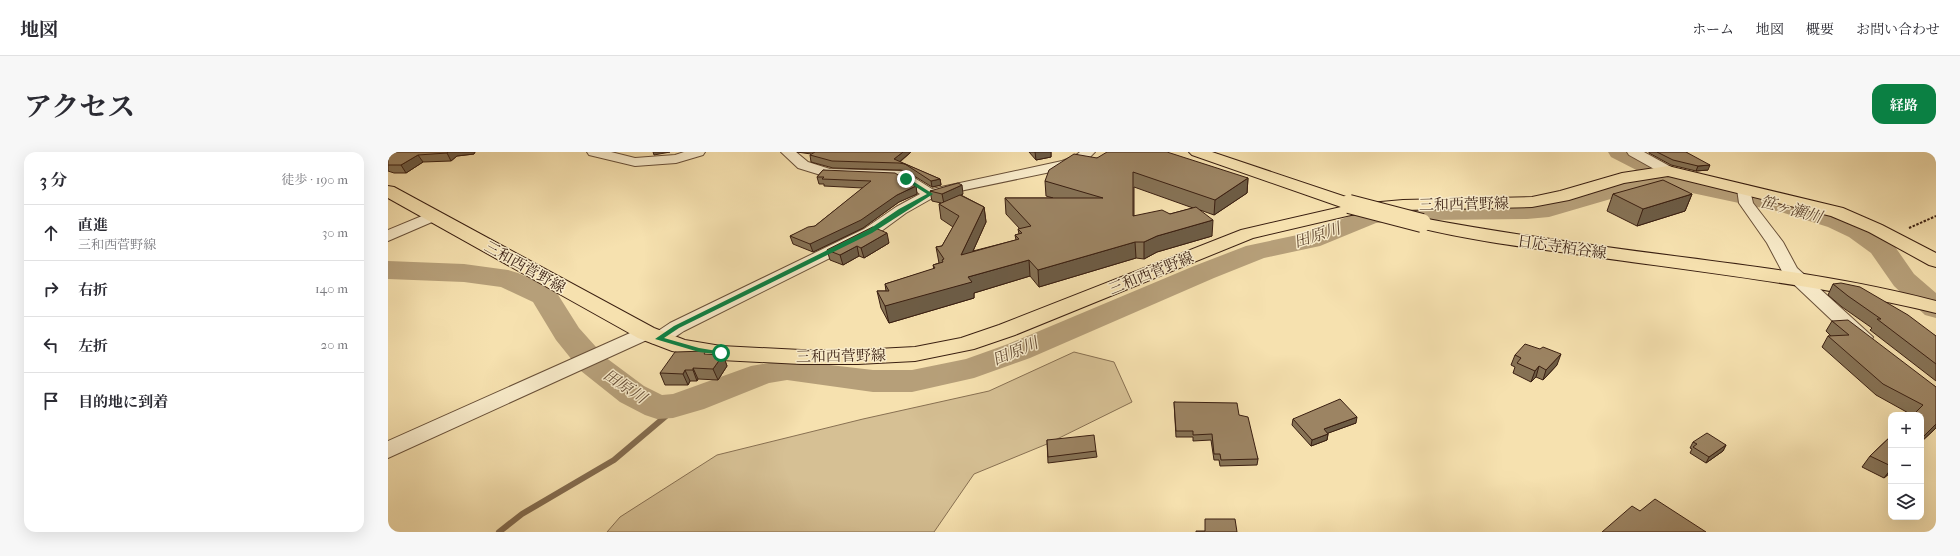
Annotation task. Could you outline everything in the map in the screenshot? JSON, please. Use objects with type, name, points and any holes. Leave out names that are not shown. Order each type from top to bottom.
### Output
[{"type":"main road","name":"日応寺栢谷線","points":[[1197,152],[1349,204],[1422,223],[1515,240],[1842,284],[1898,296],[1936,307]]},
{"type":"main road","name":"三和西菅野線","points":[[388,191],[652,336],[699,350],[744,355],[858,357],[915,354],[966,344],[1007,330],[1247,234],[1351,210],[1403,205],[1532,202],[1563,196],[1622,178],[1661,172],[1745,195],[1837,212],[1891,236],[1936,261]]},
{"type":"street","points":[[594,152],[635,162],[676,159],[698,152]]},
{"type":"street","points":[[788,152],[803,165],[829,173],[900,175],[930,194]]},
{"type":"street","points":[[388,450],[598,355],[677,327],[870,232],[901,210],[930,194],[1018,173],[1065,165],[1080,159],[1088,152]]},
{"type":"street","points":[[1634,152],[1661,172]]},
{"type":"street","points":[[1745,195],[1775,242],[1790,271],[1796,278],[1845,322],[1875,346]]},
{"type":"street","points":[[388,236],[434,216]]},
{"type":"path","points":[[1891,236],[1936,216]]},
{"type":"shaded area","points":[[1074,352],[1114,362],[1132,402],[1047,444],[974,474],[934,532],[607,532],[620,517],[717,455],[863,419],[989,391]]},
{"type":"building","points":[[388,152],[448,152],[418,155],[401,165],[388,165]]},
{"type":"building","points":[[815,152],[903,152],[894,159],[940,179],[931,181],[905,164],[832,161],[810,155]]},
{"type":"building","points":[[1107,152],[1167,152],[1248,178],[1215,200],[1133,172],[1133,216],[1162,210],[1170,214],[1196,207],[1213,220],[1157,236],[1144,242],[1135,242],[1038,270],[1029,260],[968,277],[972,282],[885,306],[877,291],[889,291],[885,284],[935,268],[933,265],[943,262],[942,260],[944,259],[936,247],[942,246],[959,216],[939,204],[960,195],[984,207],[961,255],[1019,239],[1015,235],[1022,233],[1018,229],[1031,226],[1005,198],[1103,198],[1045,181],[1049,170],[1074,154],[1097,158]]},
{"type":"building","points":[[1657,152],[1686,152],[1710,165],[1698,166],[1673,160]]},
{"type":"building","points":[[823,170],[895,173],[916,186],[897,195],[861,220],[810,244],[790,236],[808,227],[815,226],[871,181],[822,179],[824,177],[817,177]]},
{"type":"building","points":[[1663,180],[1692,194],[1643,209],[1613,194]]},
{"type":"building","points":[[958,183],[962,185],[942,194],[930,191]]},
{"type":"building","points":[[873,227],[887,233],[861,248],[857,246],[840,255],[827,250]]},
{"type":"building","points":[[1841,283],[1860,287],[1908,315],[1936,336],[1936,364],[1877,319],[1881,319],[1833,284]]},
{"type":"building","points":[[1848,320],[1936,387],[1936,424],[1924,436],[1924,412],[1916,412],[1923,405],[1883,384],[1828,336],[1849,335],[1832,321]]},
{"type":"building","points":[[1525,344],[1540,349],[1543,347],[1561,354],[1546,370],[1539,366],[1535,371],[1517,363],[1521,358],[1515,355]]},
{"type":"building","points":[[706,351],[704,354],[723,355],[713,369],[693,368],[693,370],[685,370],[683,374],[660,373],[675,352]]},
{"type":"building","points":[[1340,399],[1357,417],[1324,429],[1328,434],[1312,440],[1293,419]]},
{"type":"building","points":[[1174,402],[1237,403],[1239,415],[1248,417],[1258,459],[1221,460],[1220,454],[1214,454],[1212,434],[1193,435],[1193,431],[1176,431]]},
{"type":"building","points":[[1707,433],[1726,445],[1709,457],[1693,447],[1697,444],[1693,442]]},
{"type":"building","points":[[1094,435],[1096,451],[1048,457],[1047,440]]},
{"type":"building","points":[[1888,439],[1888,465],[1870,456]]},
{"type":"building","points":[[1655,499],[1706,532],[1602,532],[1632,506],[1640,511]]},
{"type":"building","points":[[1205,519],[1235,519],[1237,532],[1196,532],[1205,531]]},
{"type":"waterway","name":"笹ヶ瀬川","points":[[1619,152],[1678,183]]},
{"type":"waterway","name":"田原川","points":[[388,270],[464,273],[508,279],[544,296],[567,333],[593,364],[632,394],[657,407],[673,406],[692,401],[763,373],[787,370],[873,381],[912,381],[974,368],[1019,351],[1204,272],[1256,252],[1310,240],[1372,216],[1424,212],[1527,211],[1549,209],[1637,184],[1678,183]]},
{"type":"waterway","name":"笹ヶ瀬川","points":[[1678,183],[1786,206],[1837,221],[1858,231],[1881,247],[1904,280],[1936,309]]},
{"type":"waterway","points":[[499,532],[522,514],[614,460],[666,416],[673,406]]},
{"type":"route","points":[[721,353],[680,346],[658,339],[677,327],[870,232],[901,210],[930,194],[906,179]]}]
